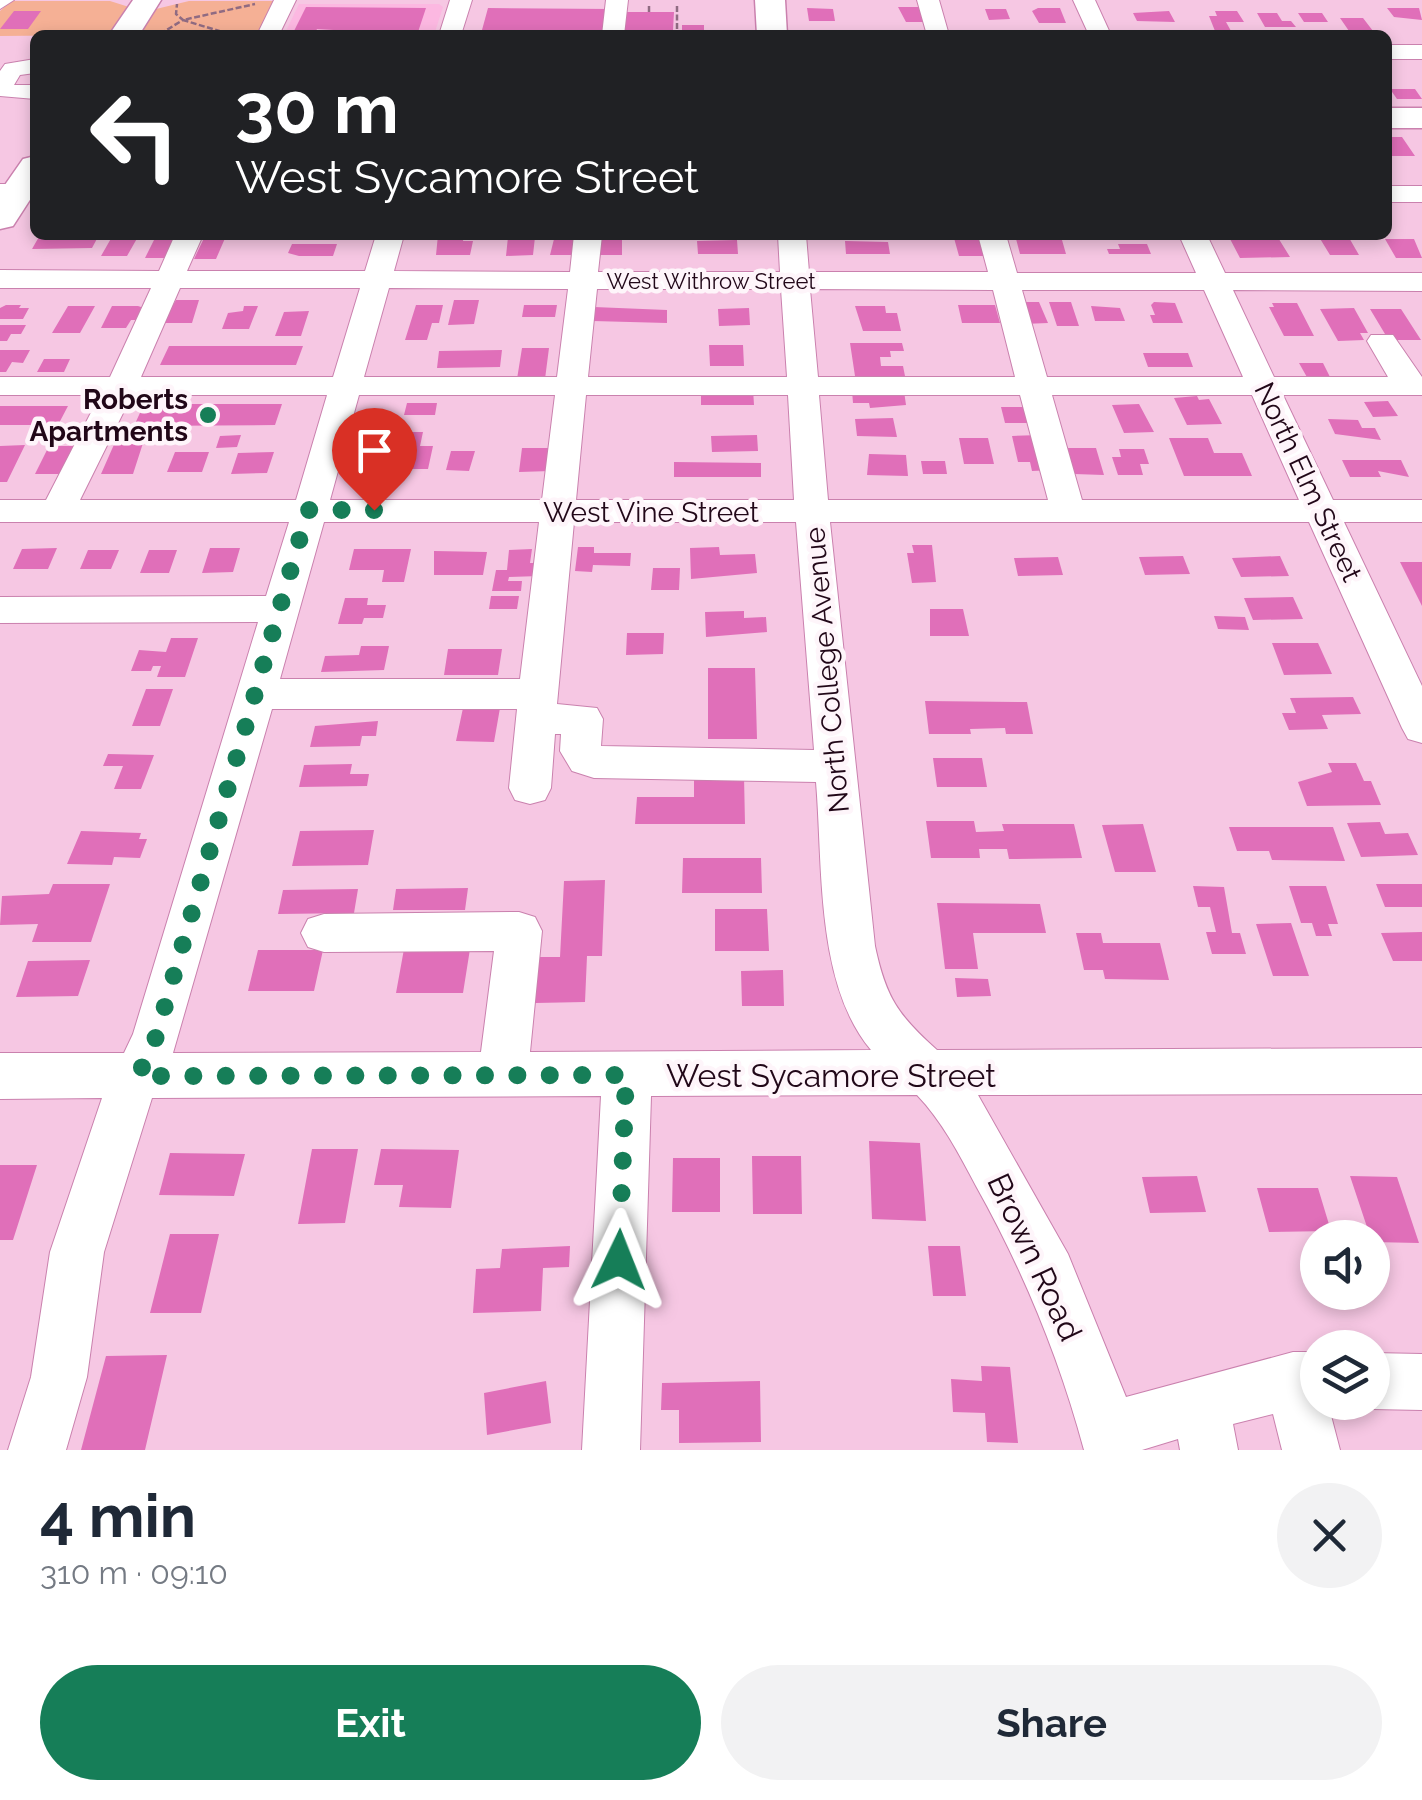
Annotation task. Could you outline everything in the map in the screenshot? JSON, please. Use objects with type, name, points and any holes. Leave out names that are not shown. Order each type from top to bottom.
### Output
[{"type":"highway","points":[[770,0],[772,30]]},
{"type":"highway","points":[[1392,118],[1422,118]]},
{"type":"main road","points":[[127,30],[147,0]]},
{"type":"street","points":[[270,30],[285,0]]},
{"type":"street","points":[[451,30],[460,0]]},
{"type":"street","points":[[614,30],[617,0]]},
{"type":"street","points":[[928,0],[937,30]]},
{"type":"street","points":[[1084,0],[1098,30]]},
{"type":"street","points":[[1392,52],[1422,52]]},
{"type":"street","points":[[30,67],[13,69],[0,87],[10,92],[30,92]]},
{"type":"street","points":[[0,117],[30,116]]},
{"type":"street","points":[[1392,194],[1422,194]]},
{"type":"street","points":[[57,511],[187,240]]},
{"type":"street","points":[[37,1450],[59,1377],[76,1252],[122,1108],[156,1037],[388,240]]},
{"type":"street","points":[[530,788],[588,240]]},
{"type":"street","name":"North College Avenue","points":[[792,240],[812,512],[852,946],[861,988],[876,1020],[901,1048],[935,1075]]},
{"type":"street","points":[[993,240],[1068,511]]},
{"type":"street","name":"North Elm Street","points":[[1196,240],[1422,728]]},
{"type":"street","name":"West Withrow Street","points":[[0,279],[1422,282]]},
{"type":"street","points":[[1382,341],[1416,386]]},
{"type":"street","points":[[0,386],[1416,386]]},
{"type":"street","name":"West Vine Street","points":[[0,511],[1422,511]]},
{"type":"street","points":[[0,610],[278,609]]},
{"type":"street","points":[[253,694],[537,707],[583,718],[580,751],[586,760],[594,762],[837,766]]},
{"type":"street","points":[[324,933],[519,931],[503,1076]]},
{"type":"street","name":"West Sycamore Street","points":[[0,1076],[1422,1072]]},
{"type":"street","points":[[611,1450],[626,1075]]},
{"type":"street","name":"Brown Road","points":[[935,1075],[1018,1210],[1067,1314],[1111,1442]]},
{"type":"street","points":[[1390,1381],[1422,1382]]},
{"type":"street","points":[[1111,1442],[1144,1419],[1204,1428],[1300,1382]]},
{"type":"street","points":[[1309,1420],[1312,1450]]},
{"type":"path","points":[[177,4],[176,14],[182,20],[216,30]]},
{"type":"path","points":[[166,30],[182,20],[255,4]]},
{"type":"path","points":[[676,30],[677,6]]},
{"type":"shaded area","points":[[11,1],[110,1],[129,7],[116,30],[30,30],[30,36],[0,36],[0,11]]},
{"type":"shaded area","points":[[189,1],[275,1],[265,30],[138,30],[152,10]]},
{"type":"shaded area","points":[[299,4],[443,7],[436,30],[286,30]]},
{"type":"building","points":[[306,7],[426,8],[419,30],[294,30]]},
{"type":"building","points":[[898,7],[921,7],[925,22],[906,22]]},
{"type":"building","points":[[488,8],[611,9],[608,30],[482,30]]},
{"type":"building","points":[[807,8],[833,9],[835,21],[809,21]]},
{"type":"building","points":[[1060,8],[1066,23],[1039,23],[1032,11]]},
{"type":"building","points":[[1387,8],[1419,8],[1422,20],[1394,17]]},
{"type":"building","points":[[985,9],[1006,9],[1010,19],[989,20]]},
{"type":"building","points":[[14,11],[41,11],[28,29],[0,29]]},
{"type":"building","points":[[1169,11],[1175,22],[1137,21],[1133,13]]},
{"type":"building","points":[[1215,11],[1237,11],[1244,22],[1226,22],[1230,30],[1215,30],[1209,16],[1217,16]]},
{"type":"building","points":[[626,12],[674,12],[673,30],[624,30]]},
{"type":"building","points":[[1257,13],[1277,13],[1282,21],[1291,21],[1296,27],[1265,27]]},
{"type":"building","points":[[1298,13],[1322,13],[1328,22],[1304,22]]},
{"type":"building","points":[[1340,18],[1363,18],[1372,30],[1348,30]]},
{"type":"building","points":[[682,25],[704,25],[704,30],[682,30]]},
{"type":"building","points":[[1392,89],[1415,89],[1422,99],[1397,99]]},
{"type":"building","points":[[1392,137],[1402,137],[1415,156],[1392,156]]},
{"type":"building","points":[[1414,239],[1422,258],[1396,258],[1386,240]]},
{"type":"building","points":[[37,240],[96,240],[92,248],[32,249]]},
{"type":"building","points":[[110,240],[136,240],[127,256],[101,256]]},
{"type":"building","points":[[154,240],[183,240],[174,258],[145,258]]},
{"type":"building","points":[[203,240],[224,240],[216,259],[194,259]]},
{"type":"building","points":[[438,240],[473,241],[470,255],[436,255]]},
{"type":"building","points":[[508,240],[535,240],[533,255],[506,256]]},
{"type":"building","points":[[554,240],[580,240],[578,255],[550,255]]},
{"type":"building","points":[[599,240],[622,240],[622,255],[597,255]]},
{"type":"building","points":[[737,240],[738,254],[698,254],[697,241]]},
{"type":"building","points":[[955,240],[981,240],[985,256],[959,256]]},
{"type":"building","points":[[1016,240],[1062,240],[1066,254],[1020,254]]},
{"type":"building","points":[[1231,240],[1279,240],[1290,257],[1240,258]]},
{"type":"building","points":[[1321,240],[1350,240],[1359,255],[1330,255]]},
{"type":"building","points":[[845,241],[888,242],[890,254],[846,254]]},
{"type":"building","points":[[292,244],[337,244],[333,256],[299,256],[288,253]]},
{"type":"building","points":[[1118,244],[1147,244],[1151,254],[1109,254],[1107,249],[1120,249]]},
{"type":"building","points":[[176,300],[199,300],[192,323],[163,323]]},
{"type":"building","points":[[454,300],[479,300],[474,324],[448,325]]},
{"type":"building","points":[[1019,302],[1039,302],[1048,323],[1023,324]]},
{"type":"building","points":[[1049,302],[1071,302],[1079,326],[1057,326]]},
{"type":"building","points":[[1175,303],[1183,323],[1153,323],[1150,315],[1155,315],[1151,305]]},
{"type":"building","points":[[1272,303],[1297,303],[1314,336],[1284,336],[1269,307],[1274,307]]},
{"type":"building","points":[[416,305],[443,305],[439,323],[432,323],[427,340],[405,340]]},
{"type":"building","points":[[524,305],[557,305],[555,317],[522,317]]},
{"type":"building","points":[[958,305],[995,305],[1000,323],[962,323]]},
{"type":"building","points":[[68,306],[95,306],[80,333],[52,333]]},
{"type":"building","points":[[112,306],[144,308],[138,320],[131,320],[126,328],[101,328]]},
{"type":"building","points":[[244,306],[258,306],[249,329],[222,329],[228,313],[243,311]]},
{"type":"building","points":[[855,306],[885,306],[886,313],[897,313],[901,331],[863,331]]},
{"type":"building","points":[[1091,306],[1120,308],[1125,321],[1095,321]]},
{"type":"building","points":[[594,307],[667,310],[667,323],[593,321]]},
{"type":"building","points":[[0,308],[29,308],[23,319],[0,319]]},
{"type":"building","points":[[749,308],[750,325],[719,326],[718,309]]},
{"type":"building","points":[[1354,308],[1368,333],[1360,333],[1364,340],[1338,341],[1320,309]]},
{"type":"building","points":[[1370,309],[1401,309],[1421,340],[1395,340],[1391,334],[1385,334]]},
{"type":"building","points":[[309,311],[301,336],[275,336],[284,312]]},
{"type":"building","points":[[0,325],[26,325],[21,334],[11,334],[7,341],[0,341]]},
{"type":"building","points":[[850,343],[902,343],[904,351],[890,351],[891,357],[880,357],[881,366],[903,366],[905,376],[855,376]]},
{"type":"building","points":[[709,345],[743,345],[744,366],[710,366]]},
{"type":"building","name":"Roberts Apartments","points":[[169,346],[303,346],[296,365],[160,365]]},
{"type":"building","points":[[522,348],[549,348],[545,379],[517,379]]},
{"type":"building","points":[[0,350],[30,350],[23,363],[12,362],[6,372],[0,372]]},
{"type":"building","points":[[502,350],[500,367],[437,368],[439,351]]},
{"type":"building","points":[[1143,353],[1188,353],[1193,367],[1148,367]]},
{"type":"building","points":[[44,359],[70,359],[64,372],[37,372]]},
{"type":"building","points":[[1299,363],[1323,363],[1331,379],[1308,379]]},
{"type":"building","points":[[753,389],[754,405],[701,405],[701,390]]},
{"type":"building","points":[[852,391],[904,391],[906,405],[870,408],[869,403],[853,403]]},
{"type":"building","points":[[1197,396],[1199,400],[1209,399],[1222,424],[1187,425],[1174,398]]},
{"type":"building","points":[[1388,401],[1398,416],[1373,417],[1364,402]]},
{"type":"building","points":[[407,403],[437,403],[435,415],[404,415]]},
{"type":"building","name":"Roberts Apartments","points":[[144,404],[282,404],[275,425],[134,426]]},
{"type":"building","points":[[1139,404],[1154,432],[1124,433],[1112,405]]},
{"type":"building","name":"Roberts Apartments","points":[[0,406],[68,406],[58,425],[0,425]]},
{"type":"building","points":[[1001,407],[1027,407],[1031,423],[1005,423]]},
{"type":"building","points":[[893,418],[897,437],[857,436],[855,419]]},
{"type":"building","points":[[1328,419],[1358,420],[1362,428],[1375,428],[1381,440],[1335,434]]},
{"type":"building","points":[[403,432],[423,432],[420,446],[433,446],[428,469],[374,469],[377,456],[389,456],[392,444],[400,444]]},
{"type":"building","points":[[241,435],[237,447],[216,448],[220,436]]},
{"type":"building","points":[[757,435],[758,451],[712,452],[711,436]]},
{"type":"building","points":[[1040,435],[1054,470],[1032,471],[1030,462],[1018,462],[1012,436]]},
{"type":"building","points":[[959,438],[988,438],[994,464],[964,464]]},
{"type":"building","points":[[1169,438],[1208,438],[1214,453],[1242,453],[1252,476],[1184,476]]},
{"type":"building","points":[[116,440],[144,440],[133,474],[101,474]]},
{"type":"building","points":[[25,445],[7,482],[0,482],[0,446]]},
{"type":"building","points":[[49,446],[77,446],[64,474],[35,474]]},
{"type":"building","points":[[522,448],[552,448],[551,471],[519,472]]},
{"type":"building","points":[[1067,448],[1096,448],[1104,475],[1074,474]]},
{"type":"building","points":[[1119,449],[1144,449],[1149,464],[1140,464],[1143,475],[1118,475],[1112,457],[1121,457]]},
{"type":"building","points":[[451,451],[475,451],[469,471],[446,470]]},
{"type":"building","points":[[175,452],[209,452],[202,472],[167,472]]},
{"type":"building","points":[[274,452],[267,473],[231,474],[238,453]]},
{"type":"building","points":[[869,454],[906,455],[908,476],[867,475]]},
{"type":"building","points":[[1342,460],[1401,460],[1409,477],[1378,471],[1381,477],[1350,477]]},
{"type":"building","points":[[921,461],[945,461],[947,474],[923,474]]},
{"type":"building","points":[[674,462],[761,463],[761,477],[674,477]]},
{"type":"building","points":[[912,545],[932,545],[936,582],[912,583],[907,553],[914,553]]},
{"type":"building","points":[[578,547],[594,547],[594,553],[631,553],[630,566],[593,565],[592,572],[575,571]]},
{"type":"building","points":[[719,547],[720,555],[755,554],[757,573],[691,579],[690,548]]},
{"type":"building","points":[[57,548],[48,569],[13,569],[22,549]]},
{"type":"building","points":[[210,548],[240,548],[233,572],[202,573]]},
{"type":"building","points":[[354,549],[411,549],[404,582],[382,582],[384,570],[349,570]]},
{"type":"building","points":[[532,549],[530,563],[542,563],[540,576],[509,577],[508,581],[522,581],[521,591],[492,591],[496,570],[507,570],[509,550]]},
{"type":"building","points":[[88,550],[119,550],[111,569],[80,569]]},
{"type":"building","points":[[149,550],[177,550],[169,573],[140,573]]},
{"type":"building","points":[[434,551],[487,552],[483,575],[434,575]]},
{"type":"building","points":[[1183,556],[1190,574],[1145,575],[1139,557]]},
{"type":"building","points":[[1280,556],[1289,576],[1241,577],[1232,558]]},
{"type":"building","points":[[1058,557],[1063,575],[1018,576],[1014,558]]},
{"type":"building","points":[[1400,562],[1422,562],[1422,606]]},
{"type":"building","points":[[653,568],[680,568],[679,590],[651,590]]},
{"type":"building","points":[[491,596],[519,596],[517,609],[489,609]]},
{"type":"building","points":[[1293,597],[1303,619],[1253,620],[1244,598]]},
{"type":"building","points":[[345,598],[368,598],[367,605],[386,605],[383,618],[364,618],[362,624],[338,624]]},
{"type":"building","points":[[930,609],[963,609],[969,636],[930,636]]},
{"type":"building","points":[[744,611],[744,618],[766,617],[767,632],[706,637],[705,612]]},
{"type":"building","points":[[1214,616],[1245,617],[1249,630],[1218,629]]},
{"type":"building","points":[[627,633],[664,633],[663,654],[626,655]]},
{"type":"building","points":[[171,638],[198,638],[185,677],[157,677],[161,666],[153,666],[151,671],[131,671],[139,650],[166,652]]},
{"type":"building","points":[[1272,643],[1318,643],[1332,674],[1284,675]]},
{"type":"building","points":[[361,646],[389,646],[384,670],[321,672],[325,656],[359,655]]},
{"type":"building","points":[[448,649],[502,649],[498,675],[444,675]]},
{"type":"building","points":[[708,668],[755,668],[757,739],[708,739]]},
{"type":"building","points":[[146,689],[173,689],[160,726],[132,726]]},
{"type":"building","points":[[1353,697],[1361,714],[1322,715],[1328,729],[1289,730],[1282,713],[1296,713],[1290,698]]},
{"type":"building","points":[[925,701],[1027,702],[1033,734],[1006,734],[1005,728],[970,729],[971,734],[929,734]]},
{"type":"building","points":[[463,708],[500,708],[494,742],[456,741]]},
{"type":"building","points":[[378,721],[376,736],[362,736],[360,746],[310,747],[315,726]]},
{"type":"building","points":[[108,754],[154,755],[141,789],[114,789],[123,766],[103,766]]},
{"type":"building","points":[[933,758],[982,758],[987,787],[937,787]]},
{"type":"building","points":[[1328,763],[1356,763],[1364,781],[1371,781],[1381,805],[1307,806],[1298,782],[1332,772]]},
{"type":"building","points":[[352,764],[350,774],[369,774],[367,786],[299,787],[304,765]]},
{"type":"building","points":[[694,776],[744,776],[745,824],[635,824],[637,797],[694,797]]},
{"type":"building","points":[[926,821],[974,821],[976,832],[1004,831],[1002,824],[1074,824],[1082,858],[1009,859],[1007,849],[979,849],[980,858],[931,858]]},
{"type":"building","points":[[1380,822],[1385,834],[1408,833],[1418,855],[1361,857],[1347,823]]},
{"type":"building","points":[[1143,824],[1156,872],[1115,872],[1102,825]]},
{"type":"building","points":[[1229,827],[1333,827],[1345,861],[1272,860],[1269,851],[1237,851]]},
{"type":"building","points":[[374,830],[368,865],[292,866],[300,831]]},
{"type":"building","points":[[81,831],[141,833],[139,839],[147,839],[140,858],[114,857],[112,865],[67,864]]},
{"type":"building","points":[[683,858],[761,858],[762,893],[682,893]]},
{"type":"building","points":[[605,880],[602,956],[587,956],[585,1002],[535,1003],[539,957],[560,957],[564,881]]},
{"type":"building","points":[[53,884],[110,884],[91,942],[32,942],[38,924],[0,925],[2,896],[49,894]]},
{"type":"building","points":[[1376,884],[1422,884],[1422,907],[1385,907]]},
{"type":"building","points":[[1193,886],[1224,887],[1232,933],[1240,933],[1246,954],[1212,954],[1206,932],[1216,932],[1210,907],[1198,907]]},
{"type":"building","points":[[1289,886],[1326,886],[1338,924],[1328,924],[1332,936],[1316,936],[1312,923],[1301,923]]},
{"type":"building","points":[[468,888],[465,910],[393,910],[396,889]]},
{"type":"building","points":[[358,889],[354,913],[278,914],[283,890]]},
{"type":"building","points":[[937,903],[1040,904],[1046,933],[973,933],[978,969],[945,969]]},
{"type":"building","points":[[715,909],[767,909],[769,951],[715,951]]},
{"type":"building","points":[[1291,923],[1309,976],[1273,976],[1256,924]]},
{"type":"building","points":[[1422,932],[1422,961],[1393,961],[1381,933]]},
{"type":"building","points":[[1076,933],[1101,933],[1103,943],[1160,943],[1169,980],[1105,979],[1103,970],[1084,970]]},
{"type":"building","points":[[404,949],[470,949],[463,993],[396,993]]},
{"type":"building","points":[[258,950],[323,950],[314,991],[248,991]]},
{"type":"building","points":[[90,960],[78,996],[16,997],[28,961]]},
{"type":"building","points":[[783,970],[784,1006],[742,1006],[741,971]]},
{"type":"building","points":[[955,978],[988,979],[991,996],[957,997]]},
{"type":"building","points":[[869,1141],[920,1143],[926,1221],[872,1219]]},
{"type":"building","points":[[312,1149],[358,1149],[345,1223],[298,1224]]},
{"type":"building","points":[[381,1149],[459,1150],[451,1208],[399,1207],[403,1185],[374,1185]]},
{"type":"building","points":[[170,1153],[245,1154],[234,1196],[159,1195]]},
{"type":"building","points":[[752,1156],[801,1156],[802,1214],[753,1214]]},
{"type":"building","points":[[673,1158],[720,1158],[720,1212],[672,1212]]},
{"type":"building","points":[[0,1165],[37,1165],[13,1240],[0,1240]]},
{"type":"building","points":[[1197,1176],[1206,1212],[1150,1213],[1142,1177]]},
{"type":"building","points":[[1350,1176],[1397,1177],[1419,1243],[1390,1242],[1390,1220],[1365,1220]]},
{"type":"building","points":[[1257,1188],[1318,1188],[1328,1220],[1300,1220],[1300,1232],[1269,1232]]},
{"type":"building","points":[[170,1234],[219,1234],[201,1313],[150,1313]]},
{"type":"building","points":[[570,1246],[569,1267],[543,1268],[541,1311],[473,1313],[476,1269],[500,1268],[502,1249]]},
{"type":"building","points":[[928,1246],[960,1246],[966,1296],[933,1296]]},
{"type":"building","points":[[167,1355],[145,1450],[81,1450],[106,1356]]},
{"type":"building","points":[[981,1366],[1010,1367],[1018,1443],[987,1442],[985,1413],[953,1412],[951,1379],[982,1381]]},
{"type":"building","points":[[546,1381],[551,1423],[487,1435],[484,1393]]},
{"type":"building","points":[[760,1381],[761,1442],[679,1443],[679,1410],[661,1410],[662,1383]]},
{"type":"place","name":"Roberts Apartments","points":[[208,415]]},
{"type":"route","points":[[374,510],[308,510],[156,1037],[138,1076],[626,1075],[619,1260]]}]
